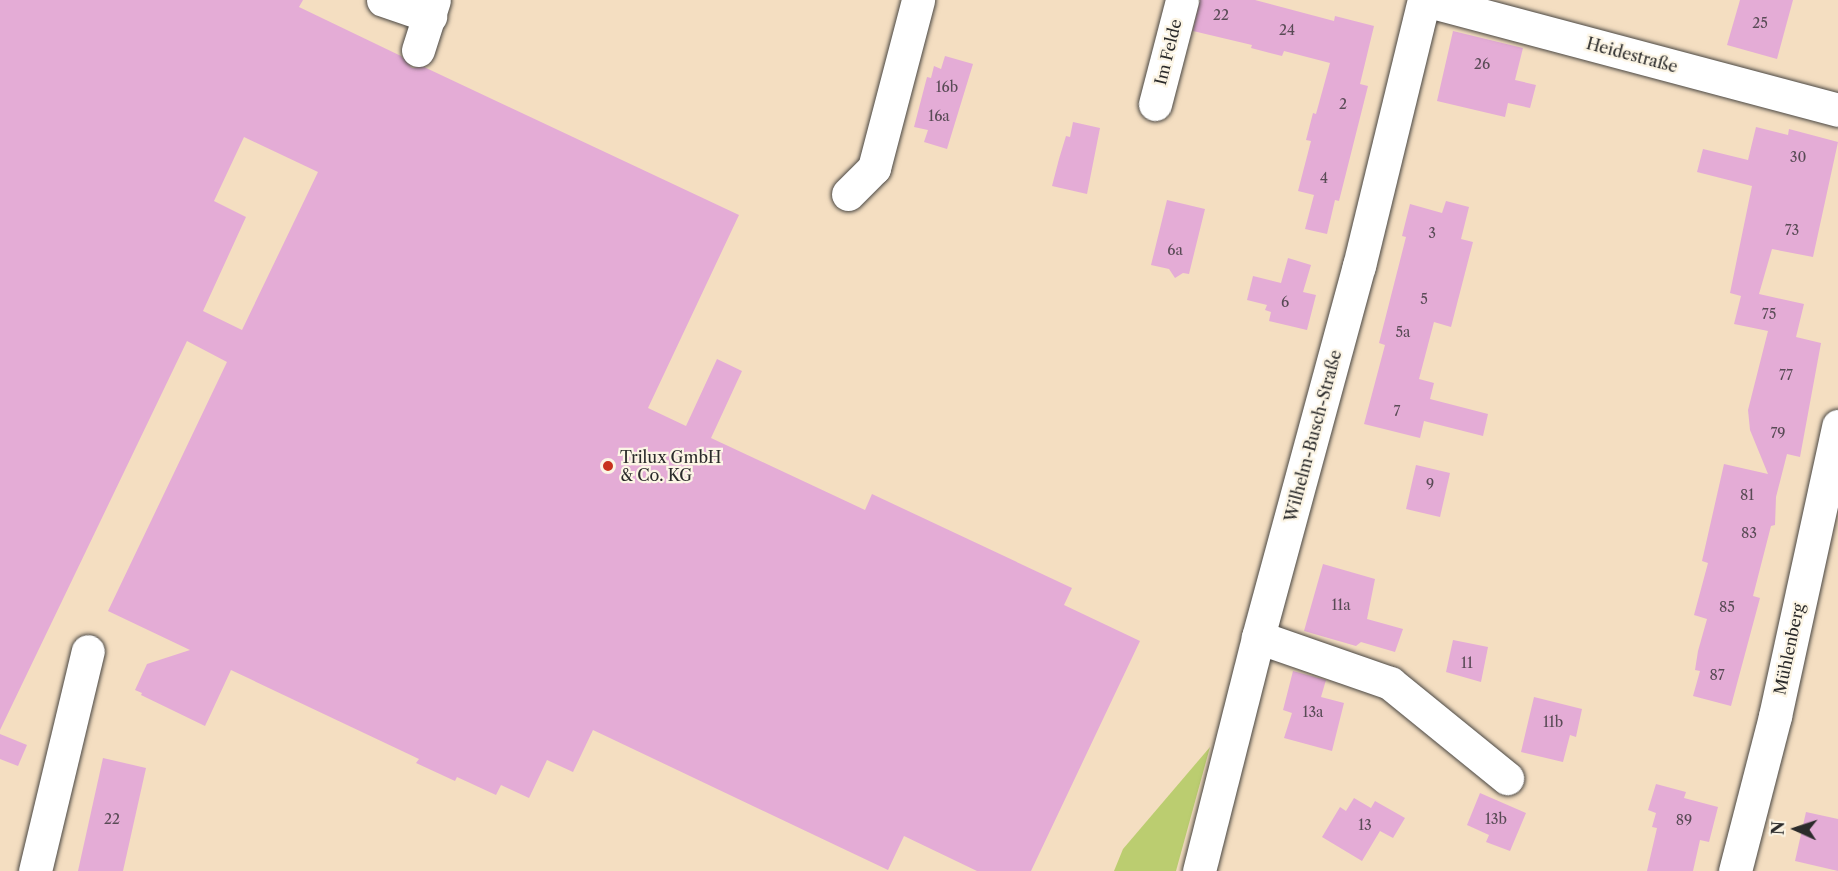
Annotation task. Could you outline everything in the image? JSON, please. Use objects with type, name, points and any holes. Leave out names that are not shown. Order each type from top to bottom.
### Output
[{"type":"street","points":[[383,0],[432,8],[418,50]]},
{"type":"street","points":[[848,194],[874,168],[918,0]]},
{"type":"street","name":"Im Felde","points":[[1155,104],[1182,0]]},
{"type":"street","name":"Heidestraße","points":[[1425,0],[1838,110]]},
{"type":"street","name":"Wilhelm-Busch-Straße","points":[[1199,871],[1258,637],[1359,266],[1425,0]]},
{"type":"street","name":"Mühlenberg","points":[[1735,871],[1775,716],[1838,426]]},
{"type":"street","points":[[1258,637],[1390,683],[1507,778]]},
{"type":"street","points":[[35,871],[88,651]]},
{"type":"green space","points":[[1210,747],[1176,871],[1114,871],[1123,849]]},
{"type":"building","points":[[0,0],[303,0],[299,7],[401,56],[412,68],[424,67],[739,215],[648,408],[686,426],[717,359],[742,371],[711,438],[865,510],[872,494],[1072,588],[1064,605],[1140,641],[1031,871],[977,871],[904,836],[888,870],[593,730],[573,772],[547,760],[529,798],[501,785],[496,795],[457,777],[455,781],[416,763],[419,759],[231,670],[205,726],[135,690],[147,664],[190,650],[108,611],[227,362],[187,341],[0,730]],"holes":[[[244,137],[318,172],[242,330],[203,311],[246,217],[214,201]]]},
{"type":"building","points":[[1200,0],[1255,0],[1334,21],[1335,16],[1374,26],[1360,84],[1368,86],[1339,201],[1335,200],[1327,234],[1305,229],[1314,195],[1298,191],[1311,141],[1306,140],[1313,113],[1316,114],[1330,63],[1284,51],[1282,56],[1251,48],[1252,45],[1193,31]]},
{"type":"building","points":[[1740,0],[1793,0],[1777,59],[1727,45]]},
{"type":"building","points":[[1453,31],[1523,48],[1515,80],[1536,85],[1530,108],[1508,103],[1505,117],[1437,101]]},
{"type":"building","points":[[945,56],[973,64],[947,149],[924,142],[928,130],[914,127],[927,77],[931,78],[934,66],[941,69]]},
{"type":"building","points":[[1073,122],[1100,128],[1087,194],[1052,186],[1066,136],[1070,137]]},
{"type":"building","points":[[1756,127],[1788,135],[1789,129],[1838,142],[1813,257],[1772,249],[1759,294],[1804,304],[1796,337],[1821,343],[1800,457],[1787,454],[1776,497],[1775,525],[1771,526],[1753,596],[1760,598],[1731,706],[1693,696],[1700,671],[1695,670],[1698,651],[1707,619],[1694,615],[1708,563],[1702,561],[1724,464],[1768,474],[1750,430],[1748,410],[1768,331],[1734,324],[1741,296],[1730,293],[1752,186],[1697,172],[1703,149],[1748,160]]},
{"type":"building","points":[[1167,200],[1205,209],[1189,274],[1183,273],[1175,278],[1169,269],[1151,265]]},
{"type":"building","points":[[1446,201],[1469,207],[1461,239],[1473,242],[1451,327],[1434,322],[1419,379],[1434,383],[1430,399],[1488,414],[1483,436],[1424,421],[1420,438],[1364,424],[1385,345],[1379,343],[1406,237],[1402,236],[1410,204],[1442,213]]},
{"type":"building","points":[[1288,258],[1311,265],[1303,292],[1316,295],[1307,330],[1269,321],[1271,312],[1265,310],[1267,305],[1247,300],[1253,276],[1281,283]]},
{"type":"building","points":[[1416,465],[1450,473],[1440,517],[1406,509]]},
{"type":"building","points":[[1323,564],[1375,579],[1367,619],[1403,629],[1395,652],[1361,642],[1356,646],[1304,631]]},
{"type":"building","points":[[1453,640],[1488,647],[1481,682],[1446,672]]},
{"type":"building","points":[[1293,671],[1326,680],[1321,697],[1344,703],[1332,751],[1284,738],[1292,713],[1283,710]]},
{"type":"building","points":[[1534,697],[1582,709],[1576,737],[1570,735],[1563,762],[1521,752]]},
{"type":"building","points":[[0,734],[27,745],[18,766],[0,759]]},
{"type":"building","points":[[103,758],[146,768],[123,871],[78,871]]},
{"type":"building","points":[[1656,784],[1686,792],[1684,798],[1718,807],[1709,842],[1700,840],[1693,871],[1647,871],[1657,828],[1652,827],[1656,813],[1648,810]]},
{"type":"building","points":[[1480,793],[1526,813],[1510,851],[1486,842],[1489,835],[1467,825]]},
{"type":"building","points":[[1354,798],[1371,808],[1375,801],[1405,818],[1393,838],[1380,831],[1362,861],[1322,837],[1340,807],[1346,811]]},
{"type":"building","points":[[1806,812],[1838,819],[1838,871],[1795,861]]},
{"type":"place","name":"Trilux GmbH & Co. KG","points":[[608,466]]}]
